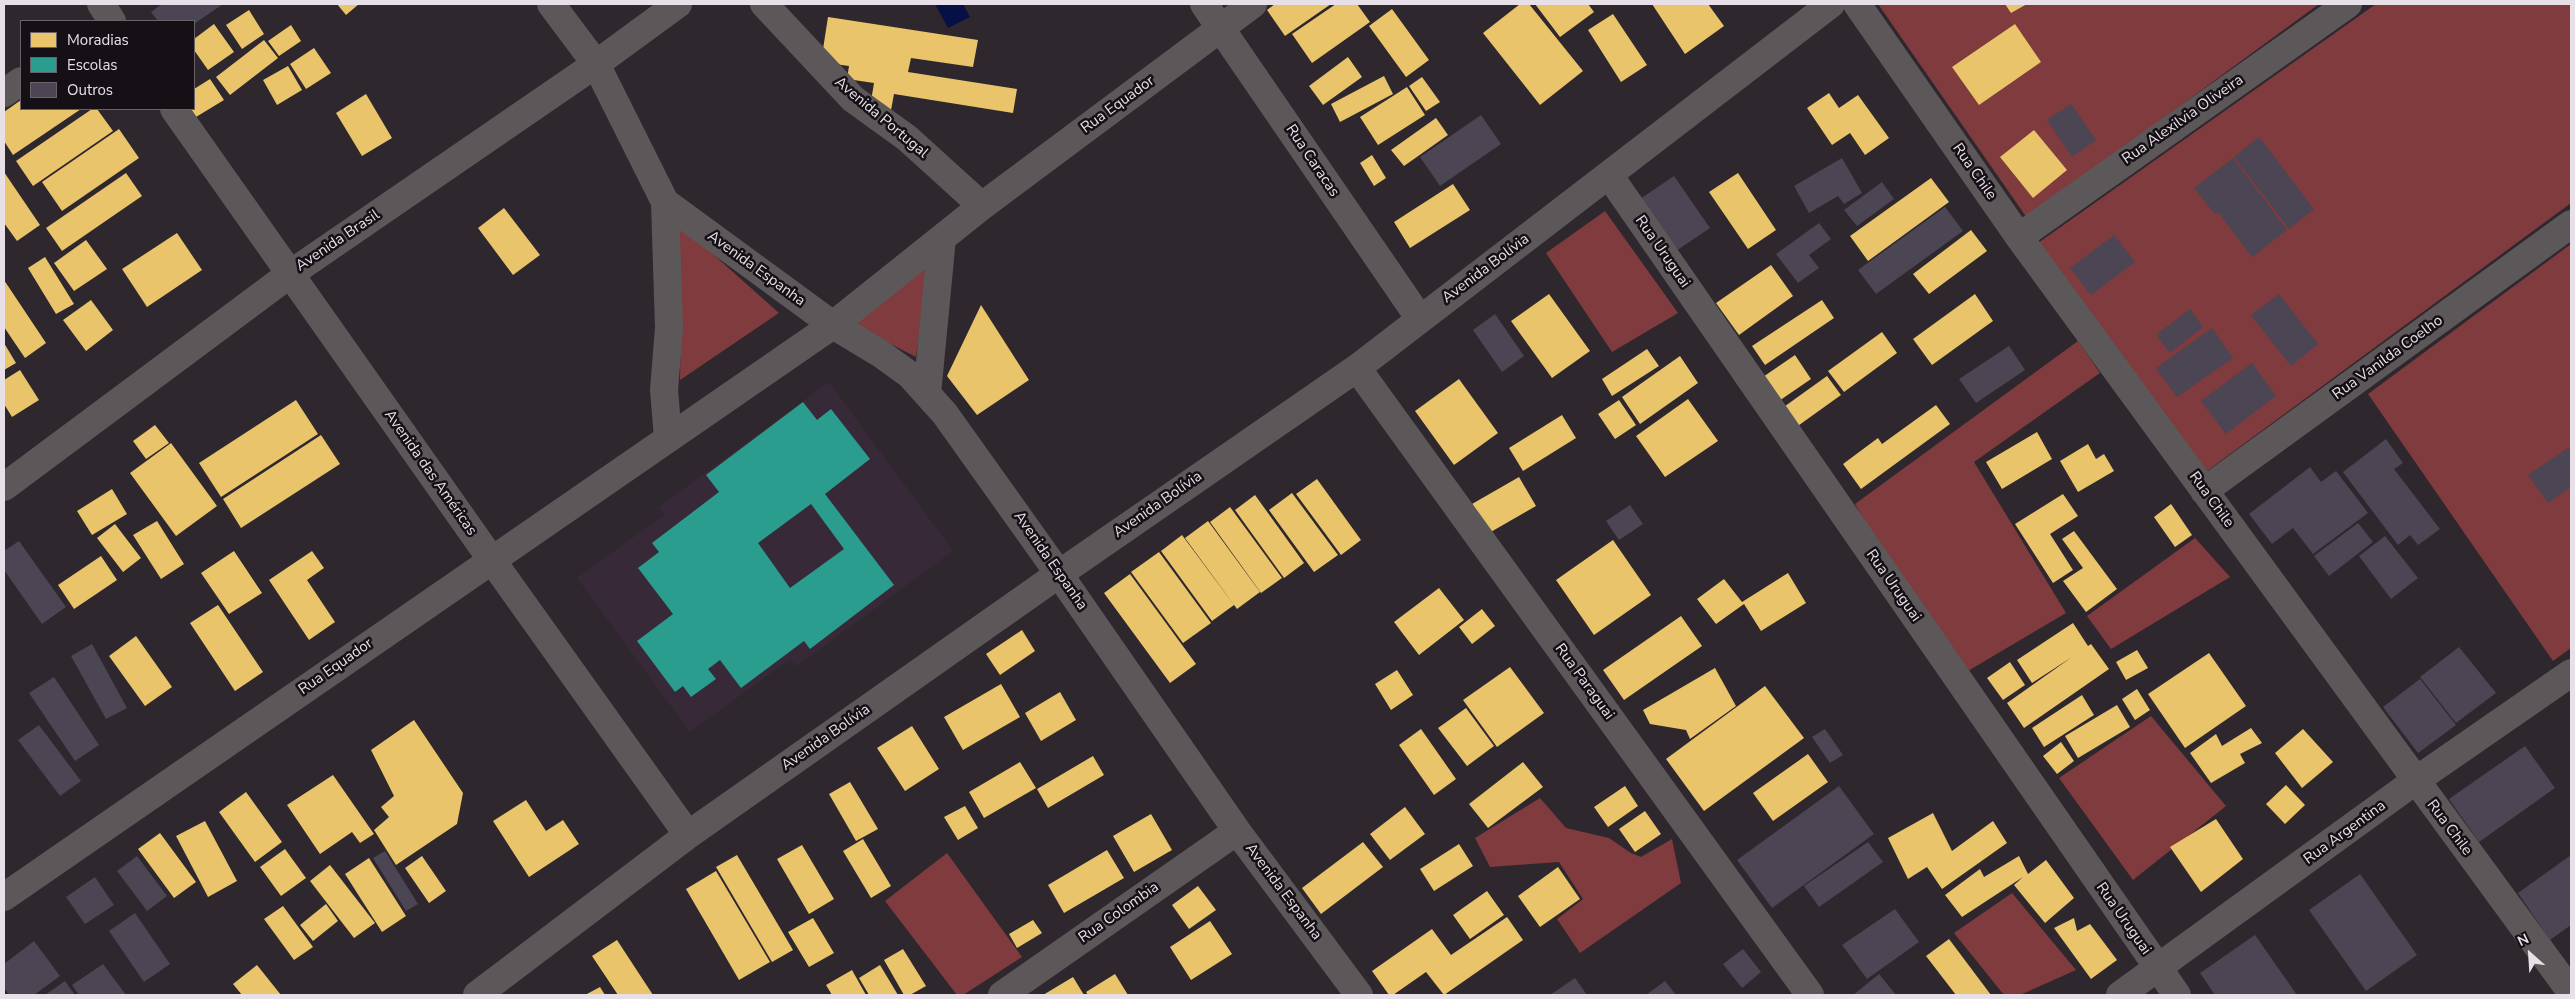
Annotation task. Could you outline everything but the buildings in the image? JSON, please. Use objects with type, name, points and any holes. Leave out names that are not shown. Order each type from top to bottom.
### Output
[{"type":"street","points":[[551,4],[596,64],[665,202],[669,328],[664,390],[668,438]]},
{"type":"street","name":"Avenida Brasil","points":[[4,487],[290,274],[596,64],[678,4]]},
{"type":"street","name":"Avenida Portugal","points":[[764,4],[853,98],[907,138],[982,206]]},
{"type":"street","name":"Rua Caracas","points":[[1204,4],[1420,319]]},
{"type":"street","name":"Rua Equador","points":[[4,897],[833,325],[982,206],[1253,4]]},
{"type":"street","name":"Avenida Bolívia","points":[[476,995],[688,835],[1059,574],[1357,368],[1609,176],[1830,4]]},
{"type":"street","name":"Rua Chile","points":[[1857,4],[2019,237],[2571,992]]},
{"type":"street","name":"Rua Alexilvia Oliveira","points":[[2019,237],[2348,4]]},
{"type":"street","points":[[4,93],[20,81]]},
{"type":"street","name":"Avenida das Américas","points":[[175,110],[491,560],[688,835]]},
{"type":"street","name":"Rua Uruguai","points":[[1609,176],[2176,995]]},
{"type":"street","name":"Avenida Espanha","points":[[665,202],[833,325],[910,375],[945,414],[1059,574],[1237,831],[1359,995]]},
{"type":"street","name":"Rua Vanilda Coelho","points":[[2204,491],[2571,224]]},
{"type":"street","points":[[927,394],[942,238]]},
{"type":"street","name":"Rua Paraguai","points":[[1357,368],[1810,995]]},
{"type":"street","name":"Rua Argentina","points":[[2120,995],[2415,781],[2571,673]]},
{"type":"street","name":"Rua Colombia","points":[[1002,995],[1237,831]]},
{"type":"shaded area","points":[[935,4],[963,4],[970,17],[948,28]]},
{"type":"shaded area","points":[[1878,4],[2319,4],[2027,218]]},
{"type":"shaded area","points":[[2376,4],[2571,4],[2571,203],[2207,471],[2038,243]]},
{"type":"shaded area","points":[[1605,211],[1678,313],[1612,352],[1546,253]]},
{"type":"shaded area","points":[[678,223],[779,313],[680,380],[681,310]]},
{"type":"shaded area","points":[[2571,244],[2571,648],[2553,661],[2368,394]]},
{"type":"shaded area","points":[[929,258],[916,357],[850,323]]},
{"type":"shaded area","points":[[2078,341],[2100,373],[1974,462],[2066,613],[1956,678],[1855,504]]},
{"type":"shaded area","points":[[829,382],[953,551],[797,666],[790,659],[690,732],[577,578],[664,515],[659,507]]},
{"type":"shaded area","points":[[2195,538],[2230,577],[2111,649],[2087,616]]},
{"type":"shaded area","points":[[2151,716],[2226,806],[2133,880],[2059,778]]},
{"type":"shaded area","points":[[1540,798],[1566,828],[1609,838],[1631,853],[1641,857],[1672,839],[1681,883],[1580,953],[1557,919],[1583,899],[1559,862],[1490,867],[1475,838]]},
{"type":"shaded area","points":[[947,853],[1022,957],[963,995],[957,995],[885,901]]},
{"type":"shaded area","points":[[2012,893],[2076,970],[2020,995],[2004,995],[1954,933]]}]
